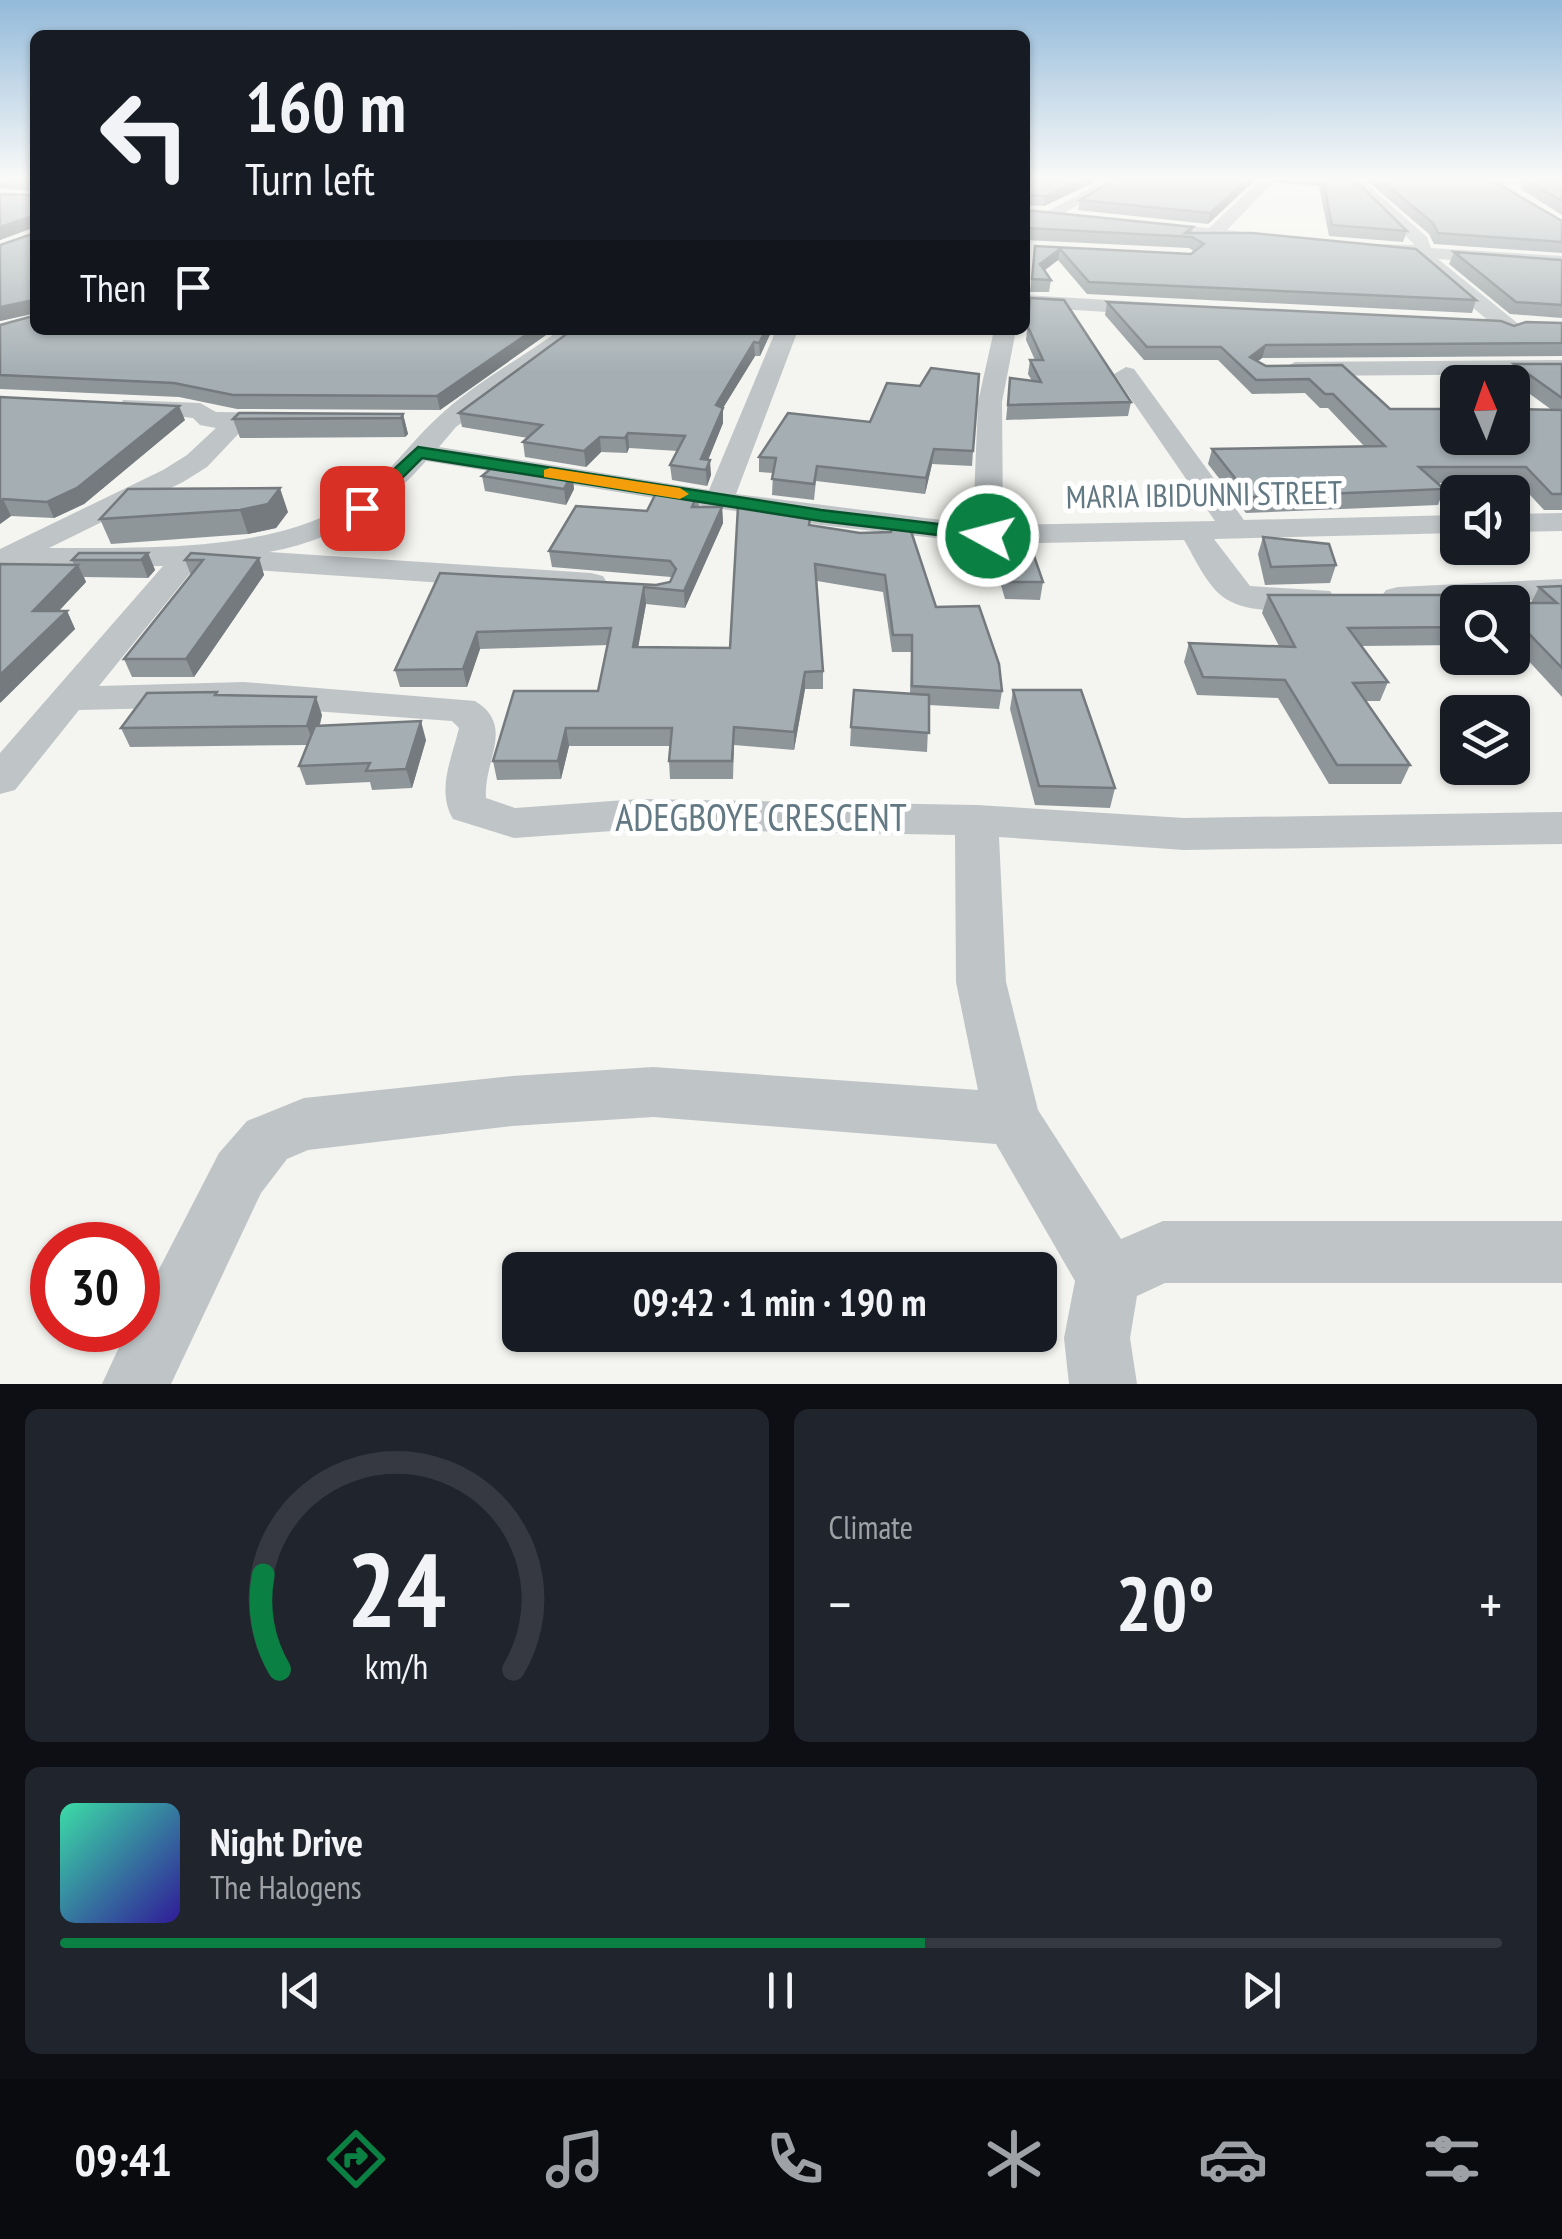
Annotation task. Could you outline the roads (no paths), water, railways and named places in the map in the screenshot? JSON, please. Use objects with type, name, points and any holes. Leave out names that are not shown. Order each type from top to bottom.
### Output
[{"type":"street","points":[[1418,252],[1423,244]]},
{"type":"street","points":[[1360,248],[1562,262]]},
{"type":"street","points":[[1418,252],[1505,327],[1561,368]]},
{"type":"street","points":[[1030,301],[1172,310]]},
{"type":"street","points":[[1468,326],[1543,327]]},
{"type":"street","points":[[0,780],[188,556],[285,540],[362,508],[447,422],[567,335]]},
{"type":"street","points":[[718,500],[785,335]]},
{"type":"street","points":[[988,536],[990,402],[1001,335]]},
{"type":"street","points":[[1262,369],[1561,368]]},
{"type":"street","points":[[1126,374],[1235,528]]},
{"type":"street","points":[[104,403],[200,411],[210,420],[313,421]]},
{"type":"street","points":[[4,557],[173,476],[197,460],[237,422]]},
{"type":"street","points":[[409,422],[447,422]]},
{"type":"street","name":"MARIA IBIDUNNI STREET","points":[[418,452],[718,500],[988,536],[1440,524]]},
{"type":"street","points":[[1530,523],[1562,522]]},
{"type":"street","points":[[1193,529],[1231,592],[1243,599],[1562,588]]},
{"type":"street","points":[[4,557],[188,556],[626,586]]},
{"type":"street","name":"ADEGBOYE CRESCENT","points":[[64,700],[244,694],[461,710],[476,718],[479,728],[464,794],[468,808],[514,822],[640,814],[977,820],[1184,834],[1562,828]]},
{"type":"street","points":[[977,820],[981,982],[1012,1119],[1108,1276],[1097,1338],[1102,1384]]},
{"type":"street","points":[[136,1384],[240,1173],[267,1140],[304,1124],[512,1101],[653,1092],[1012,1119]]},
{"type":"street","points":[[1108,1276],[1163,1252],[1562,1252]]}]
